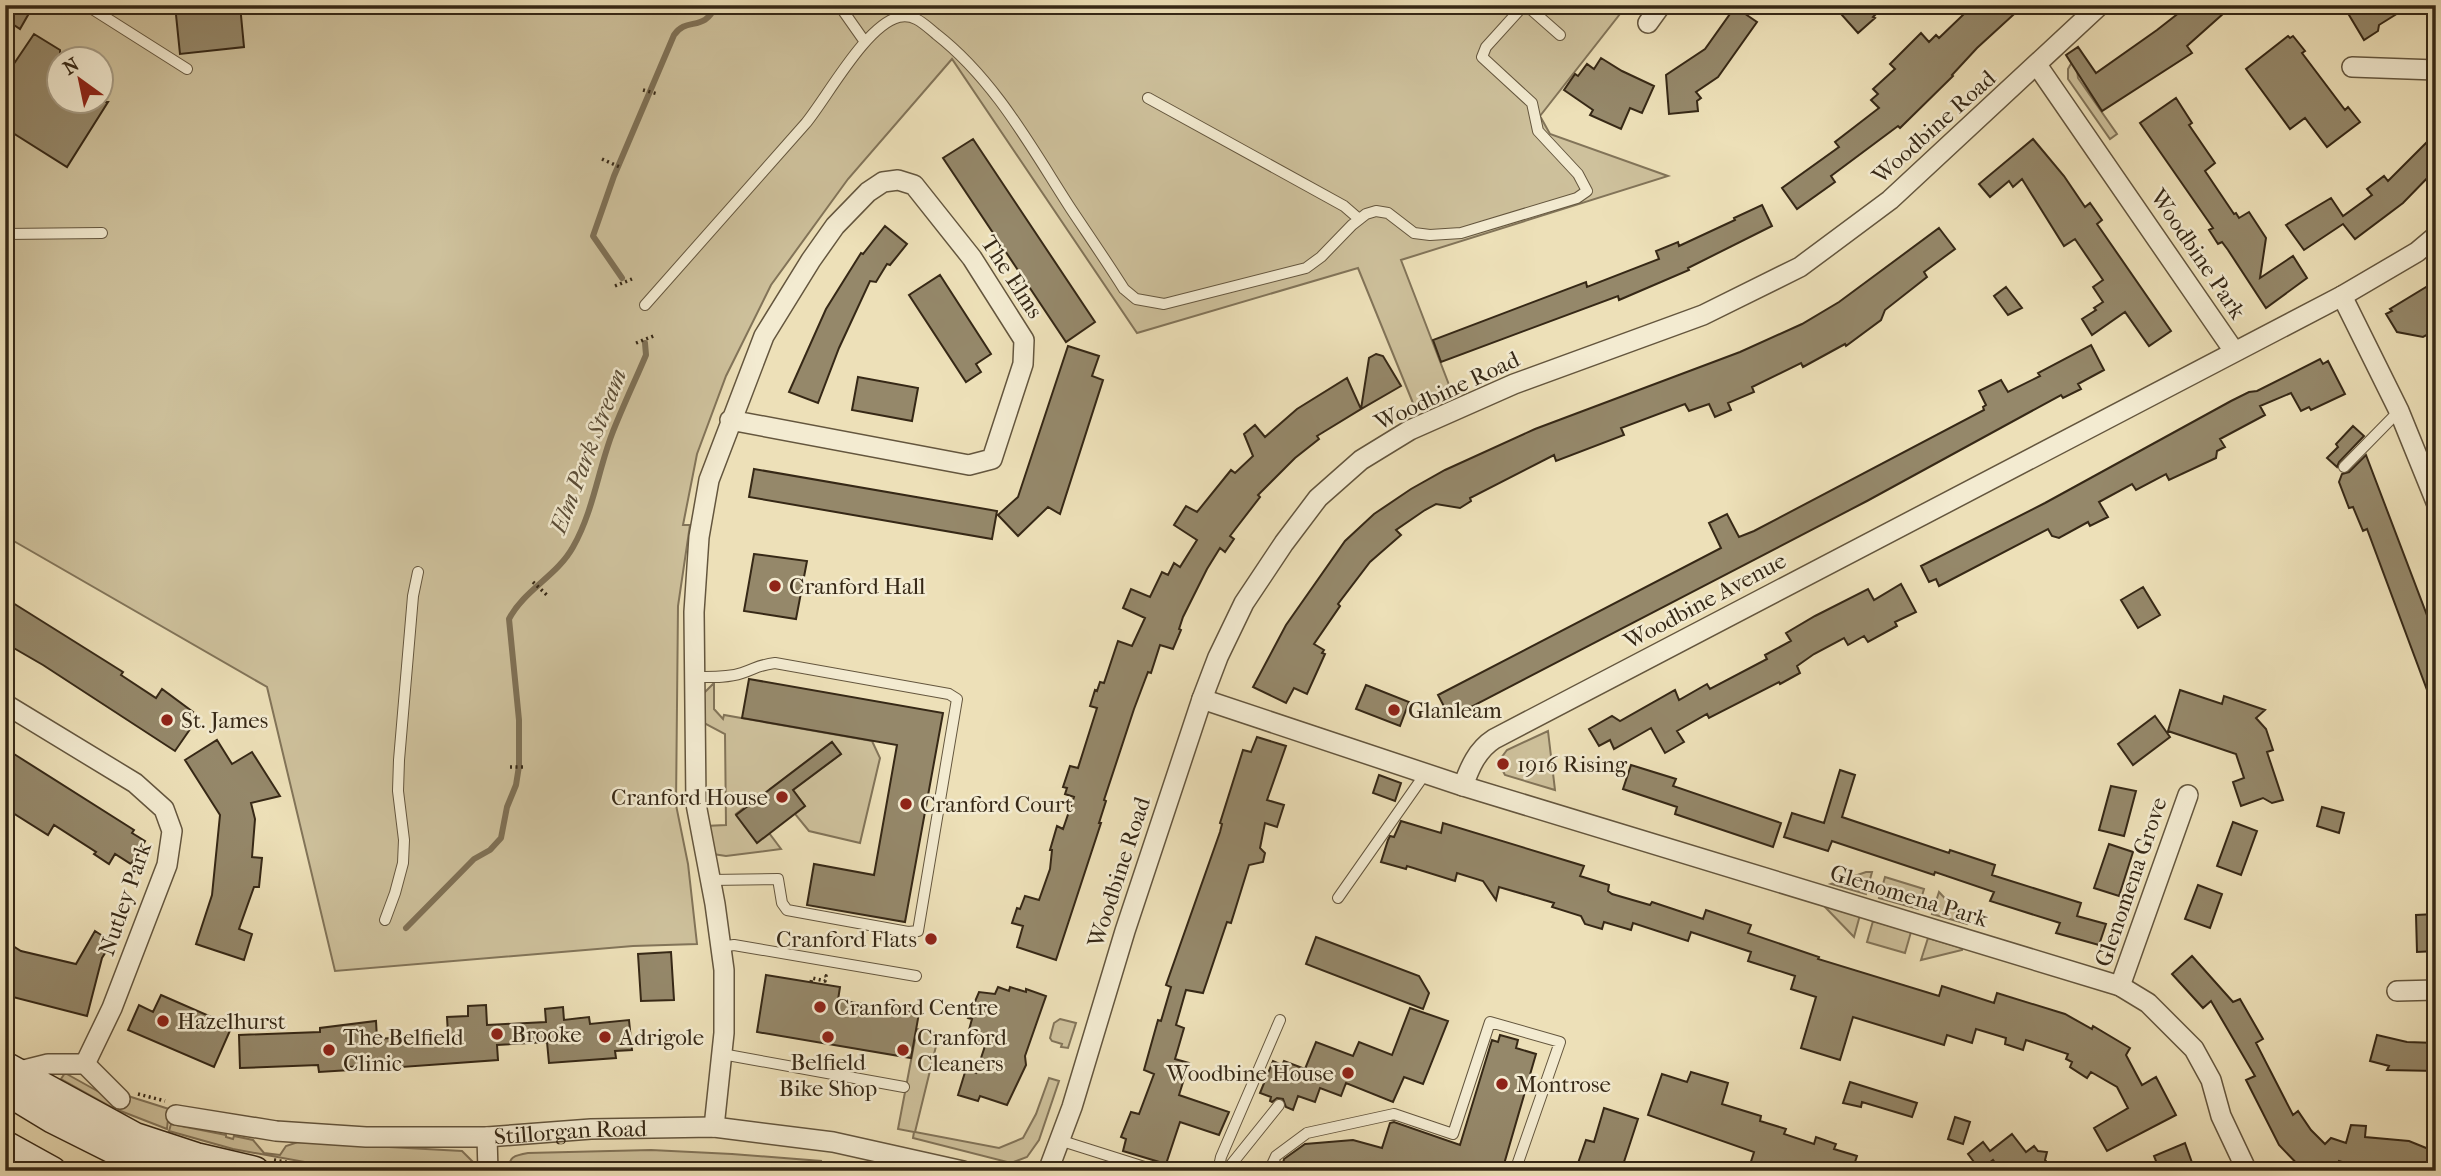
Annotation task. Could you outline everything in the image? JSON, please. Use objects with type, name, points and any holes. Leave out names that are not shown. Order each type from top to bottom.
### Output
[{"type":"main road","points":[[9,1076],[135,1137],[196,1157],[268,1151]]},
{"type":"main road","points":[[9,1076],[53,1119],[157,1171]]},
{"type":"main road","points":[[5,1147],[26,1171]]},
{"type":"main road","points":[[5,1147],[52,1171]]},
{"type":"street","points":[[1648,23],[1661,5]]},
{"type":"street","points":[[2037,65],[2100,5]]},
{"type":"street","name":"Woodbine Park","points":[[2037,65],[2234,351],[2342,296],[2417,252],[2436,236]]},
{"type":"street","name":"Woodbine Road","points":[[1048,1171],[1072,1107],[1125,930],[1218,657],[1244,603],[1318,498],[1361,460],[1410,430],[1514,384],[1703,315],[1800,267],[1890,200],[2037,65]]},
{"type":"street","points":[[2352,67],[2436,70]]},
{"type":"street","name":"The Elms","points":[[714,1127],[722,1054],[724,970],[715,904],[696,804],[694,612],[699,537],[709,480],[730,420],[764,336],[811,260],[835,226],[868,192],[883,182],[898,180],[914,185],[972,258],[1024,340],[1023,364],[992,459],[970,465],[730,420]]},
{"type":"street","points":[[2342,296],[2399,411],[2436,502]]},
{"type":"street","name":"Woodbine Avenue","points":[[1463,786],[1476,757],[1494,738],[2234,351]]},
{"type":"street","points":[[1202,699],[1463,786]]},
{"type":"street","name":"Nutley Park","points":[[5,704],[135,783],[164,809],[172,831],[167,865],[112,1008],[85,1063]]},
{"type":"street","name":"Glenomena Park","points":[[1463,786],[2120,986],[2148,1003],[2194,1049],[2211,1080],[2221,1116],[2247,1171]]},
{"type":"street","name":"Glenomena Grove","points":[[2120,986],[2188,795]]},
{"type":"street","points":[[2397,990],[2436,990]]},
{"type":"street","points":[[9,1076],[48,1064],[85,1063],[129,1096]]},
{"type":"street","name":"Stillorgan Road","points":[[176,1115],[268,1151],[366,1137],[486,1137],[591,1129],[714,1127],[833,1142],[963,1171]]},
{"type":"street","points":[[486,1137],[488,1171]]},
{"type":"lane","points":[[86,5],[187,69]]},
{"type":"lane","points":[[839,5],[865,42]]},
{"type":"lane","points":[[645,305],[806,123],[826,98],[842,70],[865,42],[891,20],[901,16],[911,16],[962,55],[1013,118],[1124,289],[1136,299],[1164,304],[1306,268],[1321,257],[1359,219],[1376,211],[1388,213],[1414,233],[1461,233],[1577,198],[1587,191],[1578,174],[1538,131],[1532,103],[1482,57],[1486,47],[1525,5],[1560,35]]},
{"type":"lane","points":[[1148,98],[1345,205],[1359,219]]},
{"type":"lane","points":[[5,234],[102,233]]},
{"type":"lane","points":[[2344,467],[2399,411]]},
{"type":"lane","points":[[385,920],[403,863],[404,840],[398,791],[399,760],[413,596],[418,572]]},
{"type":"lane","points":[[695,677],[724,677],[743,673],[756,665],[775,663],[949,694],[957,699],[918,932],[786,910],[782,903],[778,879],[710,880]]},
{"type":"lane","points":[[1338,898],[1425,774]]},
{"type":"lane","points":[[720,947],[734,945],[916,976]]},
{"type":"lane","points":[[1218,1171],[1221,1157],[1280,1020]]},
{"type":"lane","points":[[1269,1171],[1276,1156],[1307,1133],[1394,1114],[1453,1134],[1490,1022],[1560,1042],[1516,1171]]},
{"type":"lane","points":[[722,1054],[904,1087]]},
{"type":"lane","points":[[1226,1171],[1279,1105]]},
{"type":"lane","points":[[1059,1139],[1157,1171]]},
{"type":"path","points":[[643,90],[658,94]]},
{"type":"path","points":[[602,159],[622,168]]},
{"type":"path","points":[[615,286],[632,279]]},
{"type":"path","points":[[636,344],[656,335]]},
{"type":"path","points":[[533,582],[549,597]]},
{"type":"path","points":[[510,767],[525,767]]},
{"type":"path","points":[[811,982],[812,978],[825,981],[826,976],[813,973]]},
{"type":"path","points":[[129,1096],[177,1104],[176,1115]]},
{"type":"path","points":[[825,1171],[826,1165]]},
{"type":"shaded area","points":[[5,5],[1627,5],[1540,116],[1550,134],[1668,176],[1401,260],[1451,390],[1415,408],[1358,268],[1137,333],[952,59],[848,179],[771,285],[726,376],[697,454],[683,525],[690,525],[678,606],[676,805],[688,864],[697,944],[633,946],[335,971],[267,687],[5,536]]},
{"type":"shaded area","points":[[2072,62],[2077,69],[2078,78],[2117,134],[2110,139],[2068,79],[2068,69]]},
{"type":"shaded area","points":[[714,683],[714,709],[723,719],[724,715],[872,741],[880,758],[860,843],[809,831],[795,814],[805,806],[793,790],[841,754],[832,742],[770,789],[771,792],[755,804],[753,801],[736,814],[757,842],[769,833],[781,849],[726,856],[713,854],[705,826],[726,825],[725,734],[702,722],[704,693]]},
{"type":"shaded area","points":[[1548,731],[1555,790],[1505,775],[1498,762],[1507,750]]},
{"type":"shaded area","points":[[1872,872],[1866,894],[1831,884]]},
{"type":"shaded area","points":[[1885,877],[1924,889],[1918,909],[1879,898]]},
{"type":"shaded area","points":[[1939,892],[1967,922],[1967,924],[1932,914]]},
{"type":"shaded area","points":[[1826,905],[1860,915],[1854,937],[1825,907]]},
{"type":"shaded area","points":[[1873,921],[1911,932],[1905,953],[1867,942]]},
{"type":"shaded area","points":[[1928,938],[1962,948],[1962,950],[1921,960]]},
{"type":"shaded area","points":[[1060,1019],[1076,1023],[1068,1048],[1061,1047],[1062,1044],[1050,1038],[1054,1023]]},
{"type":"shaded area","points":[[917,1029],[939,1034],[915,1132],[999,1148],[1023,1138],[1036,1114],[1049,1078],[1059,1081],[1039,1140],[1027,1157],[1011,1163],[913,1138],[914,1132],[898,1129]]},
{"type":"shaded area","points":[[65,1073],[117,1102],[113,1108],[61,1079]]},
{"type":"shaded area","points":[[128,1096],[169,1109],[167,1129],[118,1110]]},
{"type":"shaded area","points":[[171,1124],[226,1135],[233,1139],[234,1136],[253,1140],[264,1153],[280,1155],[286,1146],[298,1142],[462,1151],[473,1162],[474,1170],[354,1171],[233,1149],[169,1131]]},
{"type":"shaded area","points":[[651,1150],[821,1161],[820,1171],[511,1171],[510,1166],[513,1158],[528,1153]]},
{"type":"building","points":[[175,5],[240,5],[244,47],[180,54]]},
{"type":"building","points":[[1847,5],[1885,5],[1858,33],[1841,14]]},
{"type":"building","points":[[1956,5],[2024,5],[1977,48],[1953,76],[1900,128],[1898,126],[1831,176],[1835,182],[1797,209],[1782,188],[1839,147],[1835,142],[1879,108],[1871,100],[1878,94],[1873,89],[1895,69],[1890,64],[1921,33],[1929,42],[1936,35],[1939,38],[1964,14]]},
{"type":"building","points":[[2189,5],[2233,5],[2187,46],[2192,53],[2102,111],[2066,55],[2078,47],[2096,73]]},
{"type":"building","points":[[2343,5],[2411,5],[2379,25],[2378,31],[2364,40]]},
{"type":"building","points":[[13,6],[28,15],[20,29],[5,19]]},
{"type":"building","points":[[1735,7],[1757,22],[1718,77],[1696,92],[1701,98],[1697,101],[1698,111],[1669,114],[1666,75],[1705,49]]},
{"type":"building","points":[[34,34],[54,46],[46,46],[46,116],[99,116],[67,167],[5,128],[5,77]]},
{"type":"building","points":[[2288,36],[2293,36],[2305,51],[2302,53],[2345,110],[2348,107],[2360,122],[2327,147],[2305,118],[2290,129],[2246,69]]},
{"type":"building","points":[[1601,58],[1654,86],[1642,113],[1630,108],[1621,129],[1590,115],[1593,110],[1564,90],[1575,74],[1578,76],[1587,64],[1594,69]]},
{"type":"building","points":[[2176,98],[2192,123],[2189,125],[2215,163],[2205,171],[2234,214],[2239,218],[2249,212],[2266,238],[2260,278],[2293,256],[2307,278],[2266,308],[2222,242],[2218,244],[2209,230],[2213,228],[2140,123]]},
{"type":"building","points":[[2436,133],[2436,169],[2403,203],[2355,239],[2343,224],[2304,250],[2286,225],[2331,198],[2343,216],[2372,195],[2367,189],[2384,176],[2388,181]]},
{"type":"building","points":[[973,139],[1095,322],[1066,342],[943,158]]},
{"type":"building","points":[[2033,139],[2064,176],[2085,207],[2090,203],[2102,220],[2097,224],[2171,331],[2149,346],[2125,312],[2092,335],[2082,319],[2103,302],[2093,287],[2103,280],[2075,239],[2064,246],[2022,179],[2013,187],[2009,181],[1990,197],[1979,184]]},
{"type":"building","points":[[1762,205],[1772,226],[1688,268],[1689,270],[1619,300],[1618,296],[1441,362],[1433,340],[1586,282],[1587,287],[1659,259],[1656,251],[1678,242],[1679,246]]},
{"type":"building","points":[[885,226],[907,244],[890,265],[887,264],[876,282],[870,281],[839,348],[818,403],[789,392],[826,309],[861,253],[863,254]]},
{"type":"building","points":[[1939,228],[1955,249],[1924,272],[1927,277],[1885,310],[1881,320],[1846,346],[1845,344],[1803,367],[1801,363],[1752,387],[1754,392],[1728,403],[1731,410],[1715,417],[1709,404],[1689,411],[1685,404],[1621,428],[1624,435],[1556,461],[1554,455],[1470,498],[1471,501],[1460,508],[1436,504],[1425,510],[1396,530],[1401,535],[1370,562],[1338,604],[1340,606],[1314,644],[1324,650],[1322,653],[1325,654],[1307,694],[1294,688],[1286,703],[1253,687],[1286,625],[1345,541],[1374,514],[1411,489],[1445,470],[1535,429],[1740,352],[1802,324],[1839,302]]},
{"type":"building","points":[[940,275],[991,354],[976,364],[981,372],[966,382],[909,295]]},
{"type":"building","points":[[2436,281],[2436,330],[2423,337],[2397,332],[2386,314]]},
{"type":"building","points":[[2006,287],[2022,308],[2008,315],[1994,296]]},
{"type":"building","points":[[2091,345],[2104,370],[2078,384],[2081,389],[2063,398],[2061,395],[1867,501],[1450,718],[1438,695],[1721,548],[1709,523],[1727,514],[1739,537],[1754,531],[1984,410],[1986,405],[1979,391],[2001,380],[2008,392]]},
{"type":"building","points":[[1068,346],[1099,356],[1092,376],[1103,380],[1060,514],[1048,507],[1018,536],[998,515],[1018,497]]},
{"type":"building","points":[[1376,354],[1383,356],[1401,386],[1361,409],[1369,358]]},
{"type":"building","points":[[2320,359],[2323,364],[2328,361],[2345,394],[2311,410],[2309,407],[2301,411],[2291,393],[2260,406],[2265,415],[2220,439],[2225,447],[2217,451],[2216,458],[2169,480],[2166,474],[2136,490],[2132,484],[2099,502],[2108,517],[2090,526],[2088,522],[2059,538],[2052,536],[2048,529],[1939,586],[1936,579],[1929,582],[1921,566],[2045,503],[2231,401]]},
{"type":"building","points":[[858,377],[918,388],[912,421],[852,410]]},
{"type":"building","points":[[1347,378],[1361,409],[1317,436],[1319,439],[1295,458],[1258,495],[1260,497],[1230,536],[1234,539],[1225,552],[1220,548],[1207,569],[1183,617],[1173,649],[1160,645],[1151,673],[1148,672],[1134,709],[1104,800],[1106,801],[1101,823],[1056,960],[1017,947],[1023,926],[1012,923],[1025,896],[1039,900],[1050,869],[1050,850],[1057,826],[1063,829],[1074,797],[1065,794],[1067,788],[1063,787],[1070,766],[1078,768],[1097,708],[1090,706],[1095,690],[1097,691],[1100,682],[1104,683],[1118,641],[1132,646],[1145,618],[1123,608],[1131,589],[1150,597],[1162,572],[1168,575],[1174,563],[1180,567],[1197,540],[1174,525],[1186,506],[1197,512],[1231,470],[1235,473],[1253,456],[1244,434],[1255,425],[1265,437],[1297,409]]},
{"type":"building","points":[[2353,426],[2364,436],[2337,467],[2327,458]]},
{"type":"building","points":[[2366,455],[2436,639],[2436,705],[2433,706],[2367,529],[2363,531],[2353,507],[2349,508],[2339,482],[2342,474],[2349,472]]},
{"type":"building","points":[[754,469],[997,511],[992,539],[749,497]]},
{"type":"building","name":"Cranford Hall","points":[[754,554],[807,561],[796,619],[744,611]]},
{"type":"building","points":[[1901,584],[1916,612],[1895,622],[1897,626],[1868,642],[1864,636],[1848,645],[1844,638],[1814,654],[1797,666],[1800,673],[1709,718],[1707,714],[1677,731],[1684,742],[1665,753],[1651,728],[1614,749],[1610,740],[1599,746],[1589,729],[1612,716],[1620,721],[1675,690],[1679,700],[1707,684],[1710,689],[1767,659],[1765,655],[1791,641],[1786,633],[1815,616],[1868,589],[1874,600]]},
{"type":"building","points":[[2143,587],[2160,615],[2138,628],[2121,600]]},
{"type":"building","points":[[5,598],[123,672],[121,675],[156,698],[162,689],[193,712],[189,717],[195,722],[175,751],[5,643]]},
{"type":"building","name":"Cranford Court","points":[[749,679],[943,713],[905,922],[807,905],[814,864],[874,875],[897,745],[742,718]]},
{"type":"building","points":[[1366,685],[1409,702],[1400,726],[1356,709]]},
{"type":"building","points":[[2180,690],[2222,704],[2224,696],[2265,710],[2256,718],[2266,729],[2273,750],[2267,752],[2283,800],[2272,803],[2263,798],[2241,806],[2233,782],[2244,778],[2236,754],[2168,731]]},
{"type":"building","points":[[2155,716],[2170,737],[2133,765],[2118,744]]},
{"type":"building","points":[[1257,737],[1286,746],[1267,800],[1284,805],[1277,827],[1265,823],[1260,848],[1265,853],[1263,862],[1249,865],[1231,923],[1227,922],[1203,993],[1186,990],[1176,1025],[1184,1028],[1175,1059],[1189,1063],[1179,1095],[1229,1112],[1219,1135],[1180,1122],[1166,1164],[1123,1151],[1126,1139],[1121,1137],[1131,1112],[1139,1114],[1154,1074],[1144,1070],[1158,1020],[1161,1021],[1171,987],[1166,985],[1220,832],[1220,823],[1243,750],[1251,752]]},
{"type":"building","points":[[217,740],[232,764],[252,752],[280,796],[251,803],[255,819],[252,857],[262,858],[259,887],[254,887],[239,929],[252,934],[244,960],[196,944],[212,895],[220,815],[185,760]]},
{"type":"building","name":"Cranford House","points":[[832,742],[841,754],[793,790],[805,806],[757,843],[736,815]]},
{"type":"building","points":[[5,754],[11,758],[14,754],[134,830],[132,833],[145,841],[131,864],[115,854],[109,864],[94,854],[96,852],[54,825],[48,835],[5,808]]},
{"type":"building","points":[[1631,765],[1676,779],[1673,786],[1781,823],[1773,847],[1675,814],[1677,807],[1623,789]]},
{"type":"building","points":[[1840,770],[1855,775],[1842,817],[1949,853],[1950,850],[1995,865],[1992,875],[2081,903],[2077,916],[2106,924],[2099,945],[2056,933],[2060,923],[1990,901],[1994,892],[1832,841],[1828,851],[1784,837],[1792,813],[1824,823]]},
{"type":"building","points":[[1379,775],[1401,783],[1395,801],[1373,793]]},
{"type":"building","points":[[2111,786],[2136,791],[2124,836],[2099,830]]},
{"type":"building","points":[[2322,807],[2344,813],[2339,833],[2317,826]]},
{"type":"building","points":[[1401,821],[1441,833],[1443,823],[1584,866],[1580,876],[1609,885],[1608,891],[1612,894],[1650,905],[1652,902],[1703,919],[1706,910],[1751,925],[1748,933],[1819,957],[1818,959],[1939,996],[1942,986],[1994,1003],[1997,993],[2065,1014],[2092,1029],[2093,1026],[2130,1048],[2126,1055],[2142,1085],[2156,1077],[2176,1115],[2107,1151],[2094,1128],[2128,1108],[2117,1087],[2091,1072],[2087,1078],[2070,1067],[2072,1062],[2066,1059],[2068,1054],[2026,1040],[2023,1050],[2005,1044],[2006,1038],[1976,1029],[1972,1043],[1947,1035],[1944,1045],[1853,1017],[1840,1060],[1801,1048],[1816,997],[1791,989],[1795,976],[1748,961],[1751,952],[1691,932],[1688,941],[1633,923],[1631,930],[1604,922],[1602,929],[1585,924],[1581,916],[1552,907],[1554,903],[1499,887],[1496,900],[1483,881],[1457,873],[1455,881],[1407,866],[1406,869],[1381,862],[1388,840],[1390,836],[1394,837]]},
{"type":"building","points":[[2233,822],[2257,831],[2241,875],[2217,866]]},
{"type":"building","points":[[2109,844],[2133,852],[2119,896],[2094,888]]},
{"type":"building","points":[[2198,885],[2222,894],[2210,928],[2185,919]]},
{"type":"building","points":[[2435,914],[2436,951],[2417,952],[2416,915]]},
{"type":"building","points":[[95,931],[112,942],[102,958],[87,1016],[5,995],[5,941],[21,951],[76,964]]},
{"type":"building","points":[[1316,937],[1419,976],[1429,993],[1423,1009],[1306,964]]},
{"type":"building","points":[[671,952],[674,1000],[641,1001],[638,954]]},
{"type":"building","points":[[2192,956],[2233,1002],[2240,999],[2263,1039],[2256,1043],[2293,1115],[2298,1111],[2325,1144],[2331,1138],[2346,1143],[2351,1125],[2366,1126],[2365,1137],[2409,1141],[2436,1152],[2436,1171],[2352,1165],[2339,1161],[2337,1171],[2304,1171],[2279,1145],[2246,1080],[2255,1076],[2211,1001],[2203,1008],[2172,974]]},
{"type":"building","name":"Cranford Centre","points":[[766,975],[840,987],[838,1000],[919,1013],[911,1058],[757,1032]]},
{"type":"building","points":[[998,987],[1009,991],[1010,987],[1026,992],[1026,989],[1046,996],[1025,1056],[1026,1065],[1007,1105],[980,1096],[978,1101],[958,1095],[966,1069],[976,1073],[986,1043],[967,1037],[972,1019],[968,1018],[979,992],[995,994]]},
{"type":"building","points":[[161,995],[232,1026],[214,1067],[128,1030],[139,1005],[153,1012]]},
{"type":"building","points":[[486,1005],[487,1025],[546,1022],[545,1009],[563,1007],[564,1020],[589,1017],[590,1024],[629,1020],[632,1050],[615,1051],[616,1058],[549,1063],[547,1042],[497,1045],[498,1060],[402,1067],[402,1063],[319,1072],[318,1065],[240,1068],[239,1035],[320,1032],[320,1028],[376,1021],[377,1039],[448,1034],[447,1017],[468,1016],[468,1006]]},
{"type":"building","name":"Woodbine House","points":[[1410,1008],[1448,1021],[1423,1084],[1404,1077],[1393,1102],[1346,1083],[1341,1096],[1320,1088],[1315,1102],[1298,1096],[1293,1110],[1286,1107],[1283,1099],[1277,1098],[1272,1102],[1271,1097],[1260,1093],[1273,1061],[1282,1065],[1284,1061],[1305,1069],[1316,1042],[1353,1056],[1359,1042],[1392,1055]]},
{"type":"building","name":"Montrose","points":[[1500,1035],[1518,1040],[1516,1048],[1536,1054],[1502,1171],[1281,1171],[1284,1159],[1305,1144],[1353,1140],[1382,1148],[1390,1123],[1394,1122],[1460,1145],[1492,1040],[1498,1042]]},
{"type":"building","points":[[2377,1035],[2407,1042],[2436,1043],[2436,1071],[2387,1070],[2389,1066],[2370,1061]]},
{"type":"building","points":[[1691,1072],[1728,1083],[1722,1104],[1761,1116],[1760,1121],[1786,1129],[1784,1134],[1814,1144],[1816,1137],[1836,1144],[1834,1149],[1857,1156],[1852,1171],[1748,1171],[1754,1152],[1648,1115],[1662,1074],[1687,1082]]},
{"type":"building","points":[[1850,1082],[1917,1103],[1912,1117],[1862,1102],[1861,1107],[1843,1103]]},
{"type":"building","points":[[1604,1108],[1638,1119],[1621,1171],[1592,1171],[1577,1166],[1586,1140],[1594,1142]]},
{"type":"building","points":[[1955,1117],[1970,1122],[1963,1144],[1948,1139]]},
{"type":"building","points":[[2012,1134],[2026,1152],[2034,1146],[2038,1151],[2047,1152],[2045,1160],[2054,1171],[2001,1171],[1993,1160],[1980,1170],[1968,1154],[1983,1142],[1990,1151]]},
{"type":"building","points":[[2185,1143],[2195,1171],[2160,1171],[2154,1156]]},
{"type":"waterway","name":"Elm Park Stream","points":[[622,278],[593,236],[614,176],[674,35],[684,26],[706,19],[716,5]]},
{"type":"waterway","name":"Elm Park Stream","points":[[406,928],[474,859],[490,850],[501,838],[519,766],[519,720],[509,619],[523,600],[566,557],[580,534],[612,434],[646,355],[645,343]]},
{"type":"place","name":"Cranford Hall","points":[[775,586]]},
{"type":"place","name":"Glanleam","points":[[1394,710]]},
{"type":"place","name":"St. James","points":[[167,720]]},
{"type":"place","name":"1916 Rising","points":[[1503,764]]},
{"type":"place","name":"Cranford House","points":[[782,797]]},
{"type":"place","name":"Cranford Court","points":[[906,804]]},
{"type":"place","name":"Cranford Flats","points":[[931,939]]},
{"type":"place","name":"Cranford Centre","points":[[820,1007]]},
{"type":"place","name":"Hazelhurst","points":[[163,1021]]},
{"type":"place","name":"Brooke","points":[[497,1034]]},
{"type":"place","name":"Adrigole","points":[[605,1037]]},
{"type":"place","name":"Belfield Bike Shop","points":[[828,1037]]},
{"type":"place","name":"The Belfield Clinic","points":[[329,1050]]},
{"type":"place","name":"Cranford Cleaners","points":[[903,1050]]},
{"type":"place","name":"Woodbine House","points":[[1348,1073]]},
{"type":"place","name":"Montrose","points":[[1502,1084]]}]
